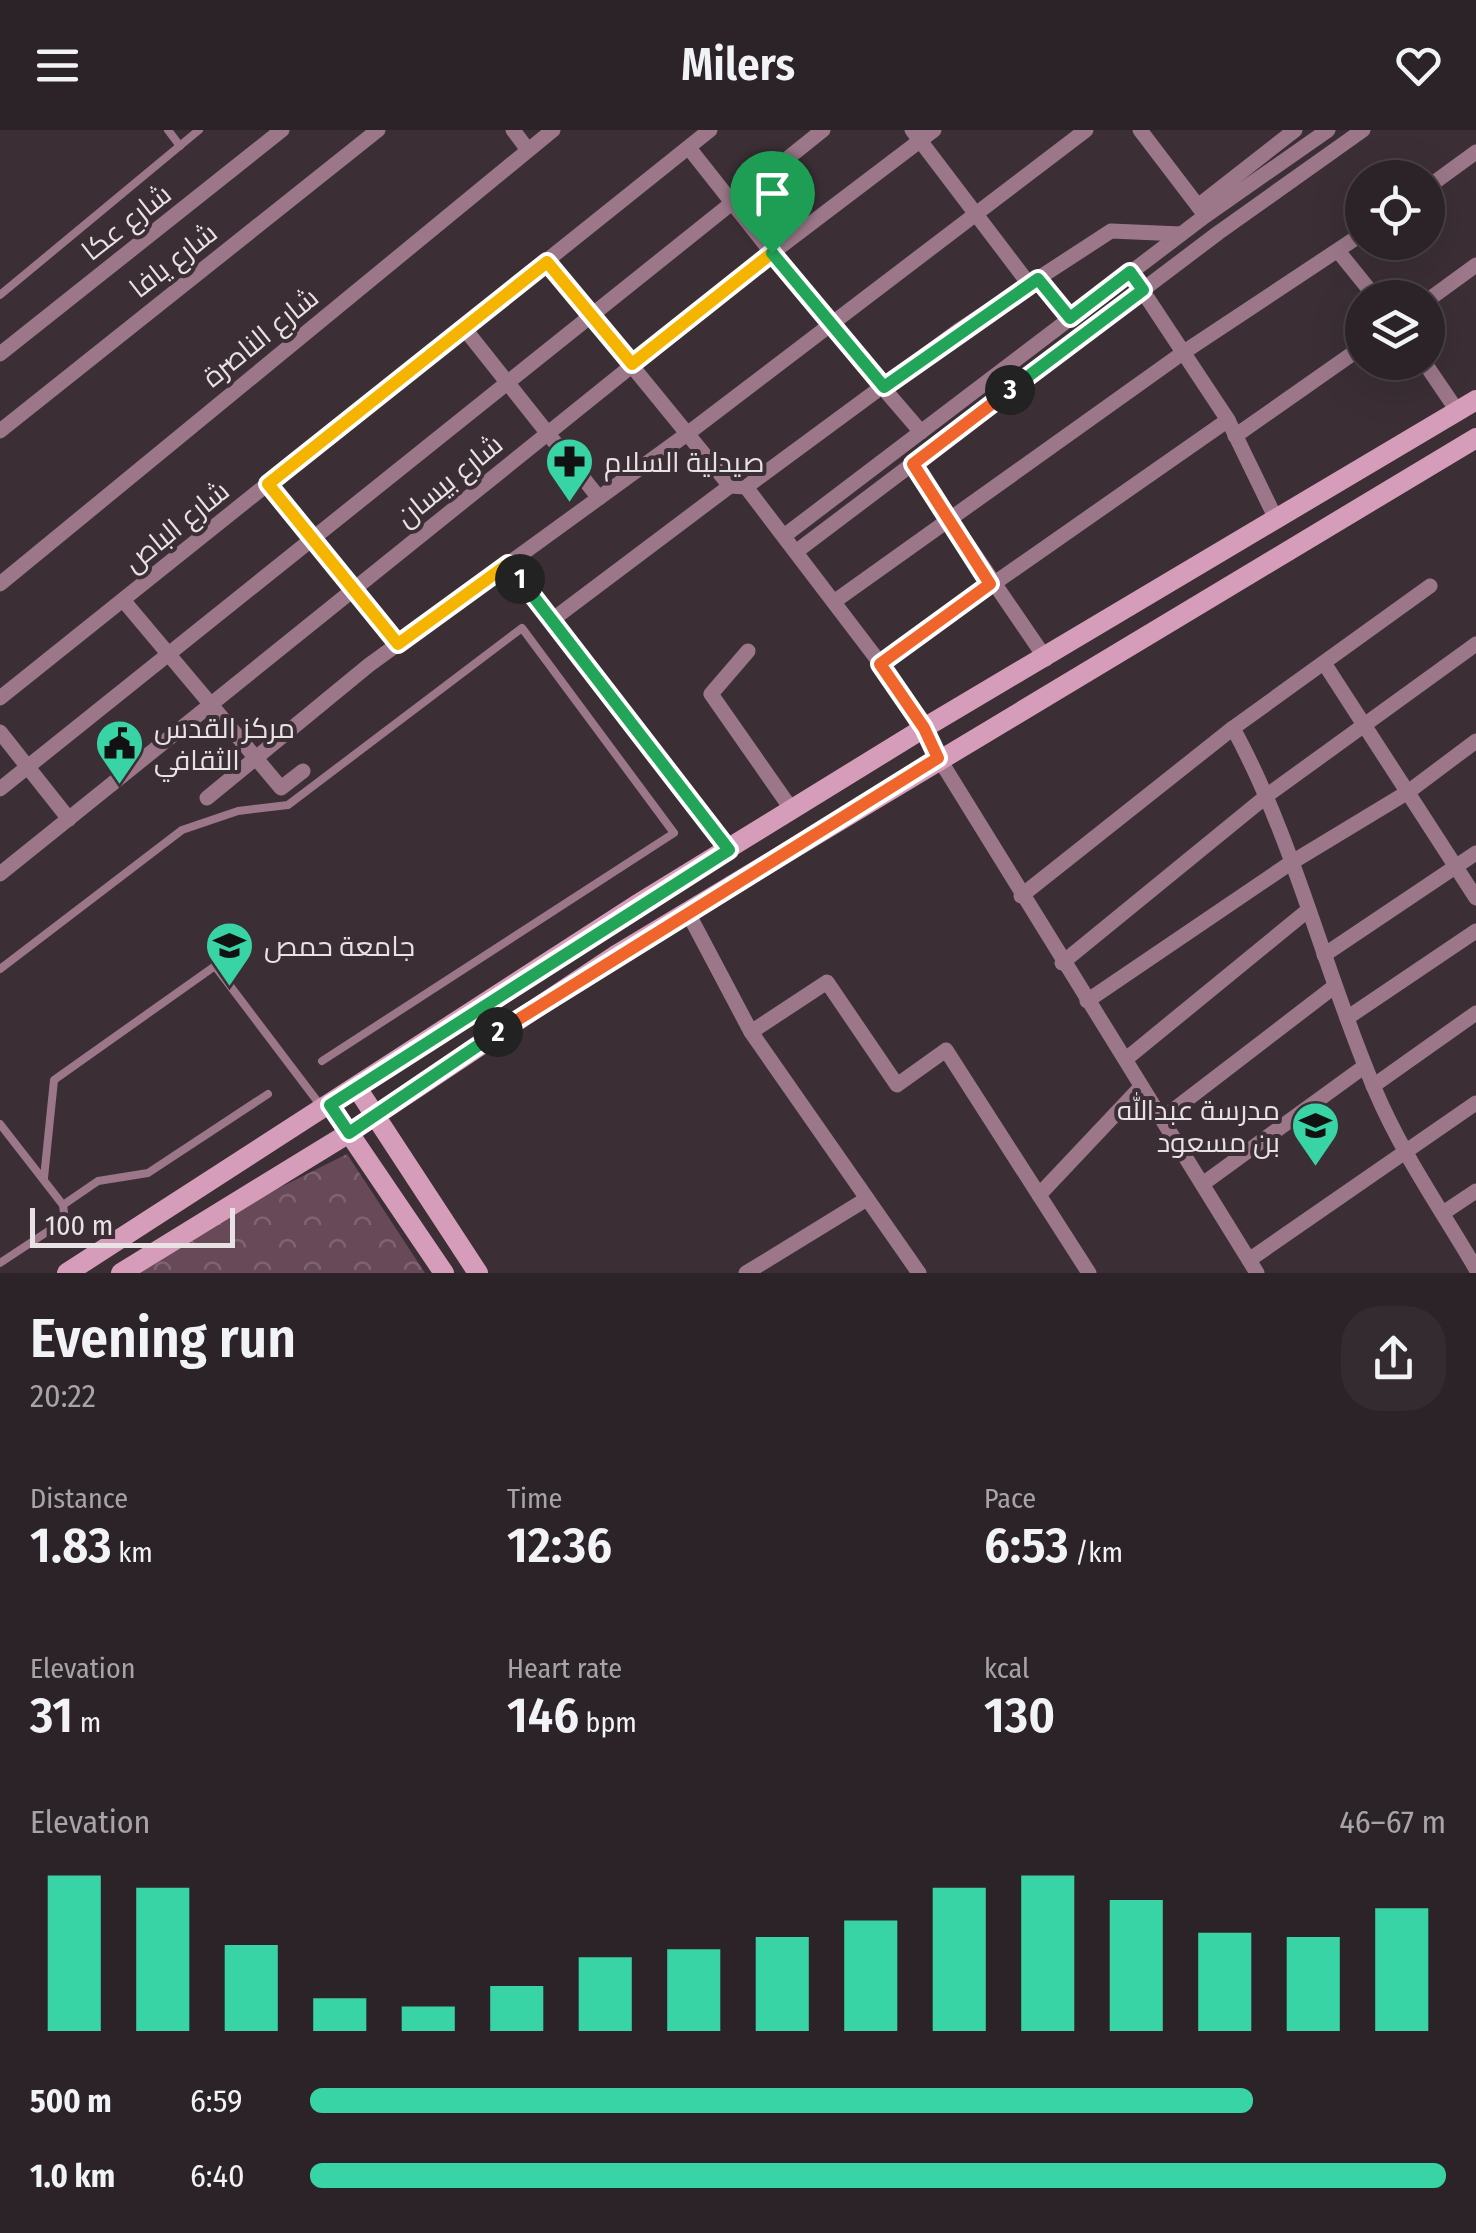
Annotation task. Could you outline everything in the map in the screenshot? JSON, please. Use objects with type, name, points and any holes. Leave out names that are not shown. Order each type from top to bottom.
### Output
[{"type":"main road","points":[[66,1273],[924,728],[1467,406]]},
{"type":"main road","points":[[120,1273],[349,1133],[688,911],[1476,438]]},
{"type":"main road","points":[[357,1088],[478,1273]]},
{"type":"main road","points":[[327,1107],[349,1133],[444,1273]]},
{"type":"street","name":"شارع عكا","points":[[0,354],[282,130]]},
{"type":"street","name":"شارع يافا","points":[[0,431],[378,130]]},
{"type":"street","points":[[513,130],[528,150]]},
{"type":"street","name":"شارع الناصرة","points":[[0,584],[553,130]]},
{"type":"street","name":"شارع الباص","points":[[0,698],[710,130]]},
{"type":"street","points":[[0,789],[170,656],[590,312],[734,205],[822,130]]},
{"type":"street","name":"شارع بيسان","points":[[0,874],[916,135],[934,130]]},
{"type":"street","points":[[207,798],[398,644],[687,434],[1086,130]]},
{"type":"street","points":[[1140,130],[1201,211]]},
{"type":"street","points":[[784,536],[1180,234],[1295,130]]},
{"type":"street","points":[[1201,211],[1328,130]]},
{"type":"street","points":[[797,551],[1143,290],[1364,130]]},
{"type":"street","points":[[916,135],[1033,282],[1070,318]]},
{"type":"street","points":[[690,148],[829,325],[922,432]]},
{"type":"street","points":[[1445,175],[1476,152]]},
{"type":"street","points":[[552,620],[738,486],[1111,231],[1180,234]]},
{"type":"street","points":[[836,602],[1184,352],[1345,246]]},
{"type":"street","points":[[1338,251],[1361,280]]},
{"type":"street","points":[[547,262],[687,434],[797,551],[880,664],[924,728],[1021,896],[1253,1266],[1476,1104]]},
{"type":"street","points":[[1445,288],[1476,265]]},
{"type":"street","points":[[1130,272],[1228,420],[1276,520]]},
{"type":"street","points":[[464,328],[599,498]]},
{"type":"street","points":[[1236,436],[1345,359]]},
{"type":"street","points":[[1442,380],[1467,406]]},
{"type":"street","points":[[880,664],[1228,420]]},
{"type":"street","points":[[913,464],[990,584],[1046,659]]},
{"type":"street","points":[[268,484],[398,644]]},
{"type":"street","points":[[508,564],[729,850]]},
{"type":"street","points":[[1021,896],[1233,728],[1430,586]]},
{"type":"street","points":[[123,600],[281,788],[303,771]]},
{"type":"street","points":[[1062,963],[1269,794],[1476,644]]},
{"type":"street","points":[[748,651],[711,694],[792,810]]},
{"type":"street","points":[[1324,663],[1476,898]]},
{"type":"street","points":[[1233,728],[1269,794],[1307,911],[1365,1066],[1403,1154],[1476,1268]]},
{"type":"street","points":[[0,732],[70,819]]},
{"type":"street","points":[[1087,1000],[1290,864],[1408,792],[1476,742]]},
{"type":"street","points":[[1324,954],[1476,853]]},
{"type":"street","points":[[688,911],[751,1032],[919,1273]]},
{"type":"street","points":[[1126,1059],[1307,911]]},
{"type":"street","points":[[1348,1018],[1476,931]]},
{"type":"street","points":[[751,1032],[828,982],[896,1084],[946,1050],[1089,1273]]},
{"type":"street","points":[[1163,1118],[1335,986]]},
{"type":"street","points":[[1373,1086],[1476,1013]]},
{"type":"street","points":[[1204,1183],[1365,1066]]},
{"type":"street","points":[[1039,1195],[1140,1088]]},
{"type":"street","points":[[1443,1213],[1476,1191]]},
{"type":"street","points":[[746,1273],[866,1200]]},
{"type":"lane","points":[[168,130],[180,146]]},
{"type":"lane","points":[[0,295],[199,130]]},
{"type":"lane","points":[[0,969],[182,830],[238,811],[288,805],[522,628],[674,833],[322,1061]]},
{"type":"lane","points":[[44,1178],[54,1080],[215,966],[327,1107]]},
{"type":"lane","points":[[63,1205],[98,1181],[148,1173],[268,1094]]},
{"type":"lane","points":[[0,1124],[63,1205],[65,1220],[0,1263]]},
{"type":"green space","points":[[347,1154],[425,1273],[133,1273],[171,1242]]},
{"type":"place","name":"صيدلية السلام","points":[[569,504]]},
{"type":"place","name":"مركز القدس الثقافي","points":[[119,786]]},
{"type":"place","name":"جامعة حمص","points":[[229,988]]},
{"type":"place","name":"مدرسة عبدالله بن مسعود","points":[[1315,1168]]},
{"type":"route","points":[[772,253],[884,387],[959,330],[1038,279],[1070,318],[1130,272],[1143,290],[913,464],[990,584],[880,664],[924,728],[938,758],[616,955],[349,1133],[330,1105],[638,904],[729,850],[508,564],[398,644],[268,484],[547,262],[632,364],[772,253]]}]
